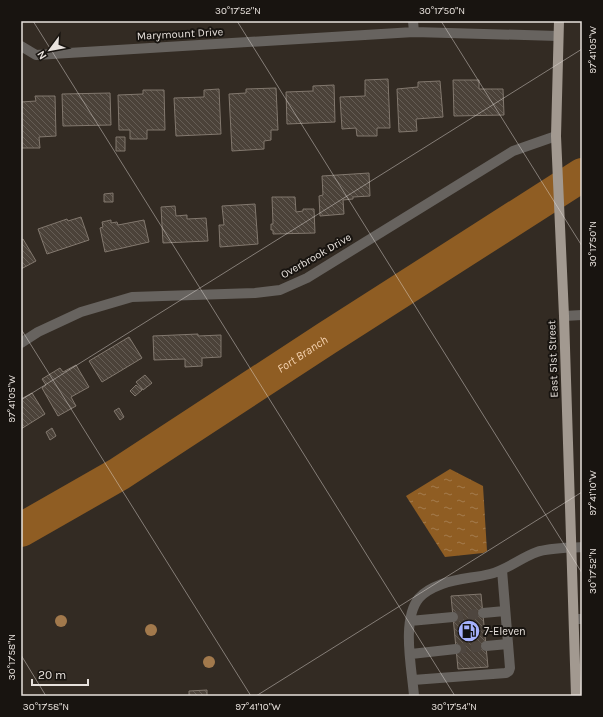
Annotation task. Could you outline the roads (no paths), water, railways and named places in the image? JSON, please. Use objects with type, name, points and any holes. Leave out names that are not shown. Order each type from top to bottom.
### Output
[{"type":"main road","name":"East 51st Street","points":[[559,21],[556,136],[577,548],[579,675],[576,696]]},
{"type":"street","points":[[413,21],[414,32]]},
{"type":"street","name":"Marymount Drive","points":[[21,46],[36,55],[414,32],[558,36]]},
{"type":"street","name":"Overbrook Drive","points":[[21,342],[38,332],[81,312],[132,297],[255,293],[280,290],[307,278],[513,151],[556,136]]},
{"type":"street","points":[[564,316],[582,315]]},
{"type":"street","points":[[414,696],[410,621],[419,597],[430,589],[444,583],[491,574],[538,552],[577,548]]},
{"type":"street","points":[[413,680],[509,671],[510,668],[502,570]]},
{"type":"street","points":[[483,613],[505,611]]},
{"type":"street","points":[[410,621],[453,617]]},
{"type":"street","points":[[486,646],[508,644]]},
{"type":"street","points":[[411,654],[456,649]]},
{"type":"water","points":[[450,469],[483,486],[487,551],[483,553],[445,557],[406,496]]},
{"type":"waterway","name":"Fort Branch","points":[[21,530],[119,474],[327,338],[582,175]]},
{"type":"tunnel","points":[[453,617],[483,613]]},
{"type":"tunnel","points":[[456,649],[486,646]]},
{"type":"place","name":"7-Eleven","points":[[469,631]]}]
